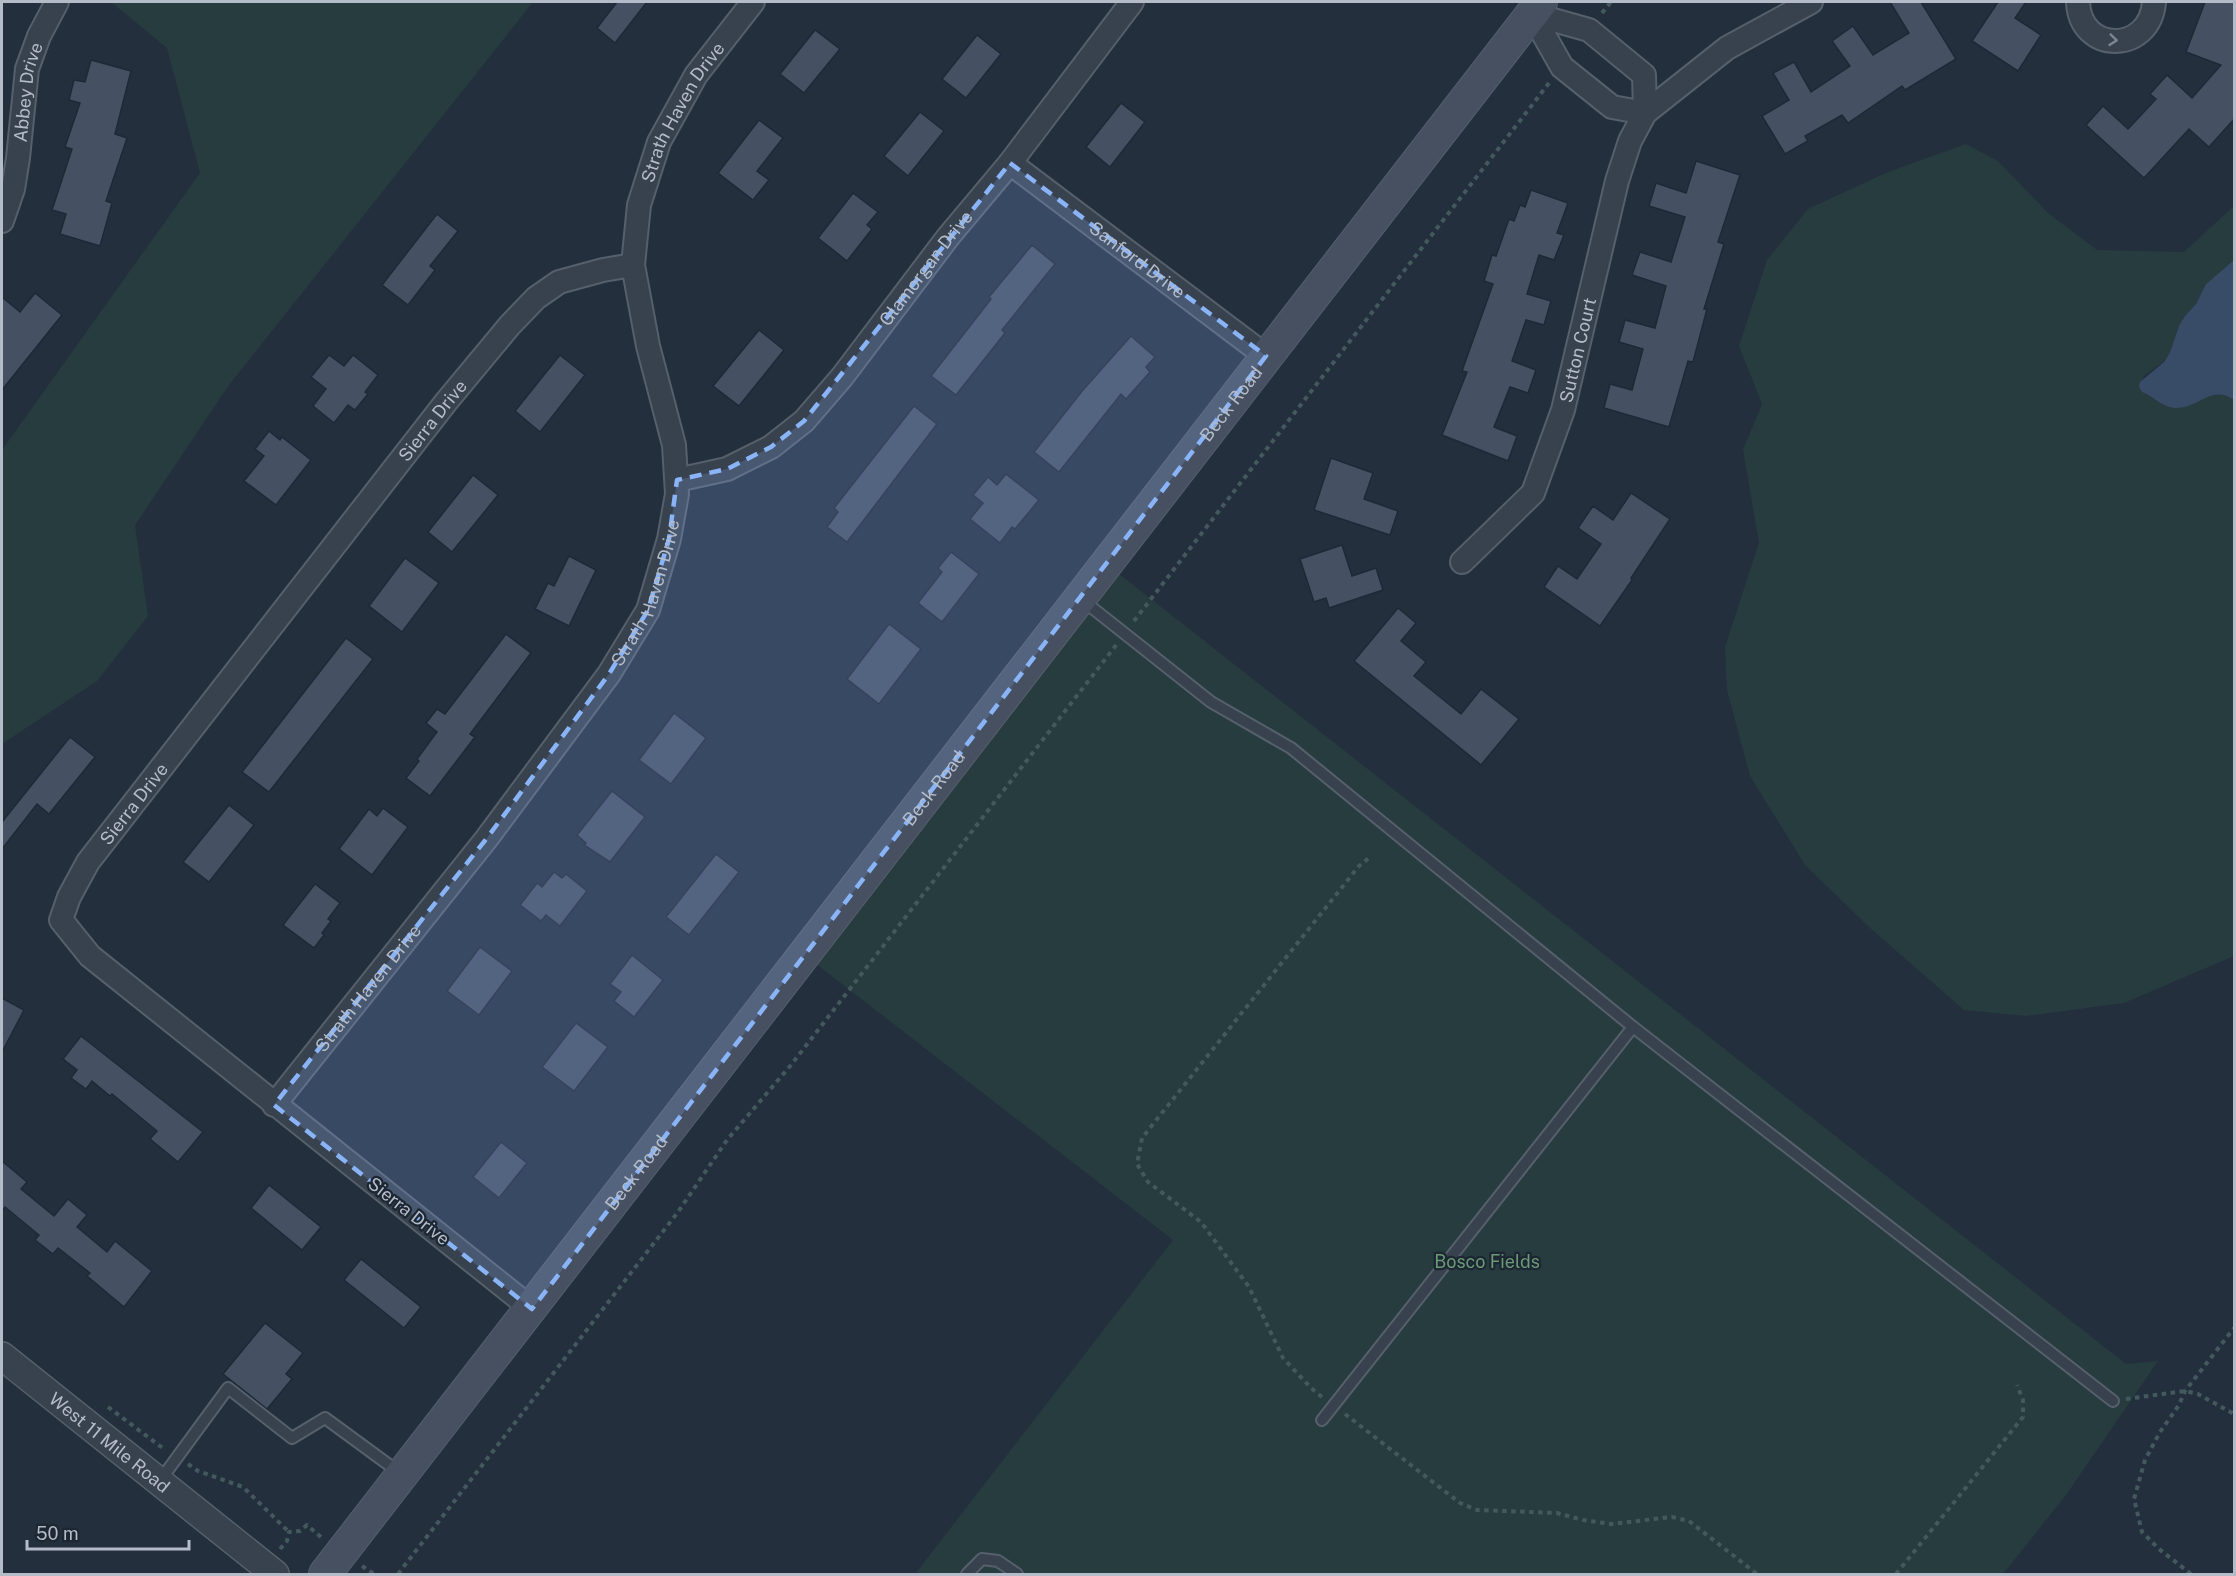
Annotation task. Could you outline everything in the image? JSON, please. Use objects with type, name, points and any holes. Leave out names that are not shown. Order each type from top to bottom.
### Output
[{"type":"main road","name":"Beck Road","points":[[325,1575],[1537,8]]},
{"type":"street","name":"Abbey Drive","points":[[2,221],[12,189],[18,158],[27,69],[39,36],[57,2]]},
{"type":"street","name":"Strath Haven Drive","points":[[274,1105],[487,838],[609,674],[648,610],[669,539],[678,494],[674,445],[648,346],[633,265],[639,205],[660,142],[696,75],[753,2]]},
{"type":"street","name":"Glamorgan Drive","points":[[677,480],[727,469],[771,447],[804,421],[842,377],[948,237],[1010,163],[1132,2]]},
{"type":"street","name":"Sutton Court","points":[[1462,562],[1533,493],[1563,410],[1617,181],[1630,141],[1645,113],[1727,48],[1811,2]]},
{"type":"street","points":[[2078,2],[2082,22],[2100,38],[2111,41],[2124,41],[2136,36],[2146,27],[2152,15],[2154,2]]},
{"type":"street","name":"Sutton Court","points":[[1537,8],[1589,30],[1644,75],[1645,113]]},
{"type":"street","points":[[1537,8],[1562,67],[1612,107],[1645,113]]},
{"type":"street","name":"Sanford Drive","points":[[1010,163],[1266,356]]},
{"type":"street","name":"Sierra Drive","points":[[532,1309],[90,956],[61,920],[69,897],[88,862],[446,402],[510,325],[536,298],[559,282],[603,270],[633,265]]},
{"type":"street","name":"West 11 Mile Road","points":[[2,1356],[275,1575]]},
{"type":"lane","points":[[1081,599],[1210,702],[1291,748],[1633,1028],[2113,1401]]},
{"type":"lane","points":[[1322,1419],[1633,1028]]},
{"type":"lane","points":[[159,1482],[228,1388],[292,1438],[325,1418],[402,1475]]},
{"type":"lane","points":[[967,1575],[981,1559],[998,1562],[1017,1575]]},
{"type":"path","points":[[1589,30],[1611,2]]},
{"type":"path","points":[[398,1575],[678,1212],[727,1140],[791,1065],[1562,67]]},
{"type":"path","points":[[1370,856],[1359,866],[1142,1138],[1137,1164],[1148,1182],[1200,1222],[1249,1287],[1283,1358],[1311,1388],[1460,1503],[1477,1510],[1557,1513],[1611,1524],[1672,1517],[1689,1521],[1757,1575]]},
{"type":"path","points":[[2191,1575],[2142,1532],[2134,1499],[2145,1460],[2160,1432],[2179,1405],[2185,1391],[2235,1328]]},
{"type":"path","points":[[1896,1575],[2023,1417],[2024,1400],[2017,1385]]},
{"type":"path","points":[[2113,1401],[2185,1391],[2198,1394],[2235,1414]]},
{"type":"path","points":[[105,1405],[198,1471],[243,1487],[289,1532]]},
{"type":"highlighted area","points":[[1010,163],[1266,356],[532,1309],[274,1105],[487,838],[609,674],[648,610],[669,539],[677,480],[727,469],[771,447],[804,421]]},
{"type":"green space","points":[[111,2],[533,2],[229,385],[135,525],[148,616],[97,681],[2,744],[2,450],[200,173],[167,48]]},
{"type":"green space","points":[[1966,144],[1998,161],[2048,213],[2097,250],[2184,252],[2234,206],[2234,260],[2206,284],[2196,304],[2179,326],[2170,352],[2163,362],[2144,376],[2139,387],[2144,393],[2167,405],[2189,405],[2215,394],[2234,400],[2234,956],[2124,1003],[2026,1016],[1964,1010],[1869,927],[1805,865],[1750,776],[1727,690],[1725,647],[1759,543],[1743,450],[1762,404],[1739,346],[1767,260],[1808,209],[1888,172]]},
{"type":"green space","name":"Bosco Fields","points":[[1109,566],[2126,1364],[2158,1361],[2066,1495],[2003,1574],[915,1574],[1173,1240],[807,957]]},
{"type":"water","points":[[2234,260],[2234,400],[2219,394],[2184,407],[2172,408],[2142,392],[2139,387],[2140,382],[2164,362],[2179,326],[2196,304],[2206,284]]},
{"type":"building","points":[[617,2],[647,2],[615,43],[597,28]]},
{"type":"building","points":[[1890,2],[1921,2],[1956,59],[1905,90],[1902,86],[1848,123],[1842,115],[1805,136],[1808,141],[1785,154],[1762,116],[1789,100],[1773,73],[1794,62],[1811,92],[1850,66],[1832,41],[1853,26],[1873,55],[1909,33]]},
{"type":"building","points":[[1998,2],[2026,2],[2015,18],[2041,35],[2018,71],[1972,41]]},
{"type":"building","points":[[2205,2],[2235,2],[2235,118],[2209,147],[2189,129],[2144,178],[2086,125],[2103,106],[2128,129],[2156,99],[2150,94],[2167,75],[2192,98],[2221,65],[2186,52]]},
{"type":"building","points":[[815,30],[840,49],[804,93],[780,74]]},
{"type":"building","points":[[977,35],[1001,54],[966,98],[942,79]]},
{"type":"building","points":[[91,60],[131,71],[115,134],[127,138],[106,201],[112,203],[100,246],[60,234],[66,214],[52,210],[72,149],[65,147],[80,103],[69,100],[74,80],[85,82]]},
{"type":"building","points":[[1121,103],[1145,122],[1110,167],[1086,147]]},
{"type":"building","points":[[920,112],[944,131],[908,176],[884,156]]},
{"type":"building","points":[[759,120],[783,138],[757,171],[769,180],[753,200],[718,173]]},
{"type":"building","points":[[1696,161],[1740,175],[1718,242],[1724,244],[1704,309],[1707,309],[1693,362],[1688,361],[1669,427],[1604,408],[1610,384],[1632,390],[1643,349],[1619,342],[1625,320],[1655,328],[1666,286],[1632,275],[1640,252],[1671,262],[1685,217],[1649,206],[1656,183],[1686,193]]},
{"type":"building","points":[[1531,190],[1568,203],[1557,233],[1564,235],[1554,260],[1539,255],[1527,294],[1551,301],[1544,325],[1526,320],[1512,361],[1536,370],[1528,393],[1510,387],[1494,427],[1517,436],[1508,461],[1442,435],[1467,372],[1462,371],[1493,284],[1484,281],[1492,255],[1496,256],[1509,219],[1514,221],[1520,205],[1525,207]]},
{"type":"building","points":[[853,193],[878,212],[867,225],[872,229],[847,261],[818,238]]},
{"type":"building","points":[[437,214],[458,231],[430,266],[435,270],[408,305],[382,285]]},
{"type":"building","points":[[1032,245],[1055,264],[1002,330],[1005,333],[956,395],[931,376],[991,299],[989,297]]},
{"type":"building","points":[[35,293],[62,315],[2,390],[2,297],[20,312]]},
{"type":"building","points":[[759,330],[784,350],[739,406],[713,386]]},
{"type":"building","points":[[1131,336],[1155,357],[1146,367],[1150,372],[1126,399],[1121,394],[1059,472],[1034,452],[1083,390]]},
{"type":"building","points":[[329,355],[344,366],[353,355],[378,375],[365,392],[368,394],[355,410],[348,405],[334,423],[313,406],[326,389],[311,377]]},
{"type":"building","points":[[560,355],[585,375],[540,432],[515,411]]},
{"type":"building","points":[[914,406],[937,424],[847,542],[827,527],[838,512],[834,508]]},
{"type":"building","points":[[269,431],[280,440],[282,437],[311,460],[276,505],[244,481],[264,456],[255,449]]},
{"type":"building","points":[[1331,458],[1373,473],[1364,499],[1398,511],[1390,535],[1314,510]]},
{"type":"building","points":[[1006,474],[1039,500],[1015,529],[1012,527],[1000,543],[970,519],[983,503],[973,495],[988,477],[997,485]]},
{"type":"building","points":[[473,475],[498,495],[452,552],[428,532]]},
{"type":"building","points":[[1631,493],[1670,519],[1600,626],[1544,587],[1558,566],[1577,579],[1601,544],[1578,528],[1593,506],[1613,520]]},
{"type":"building","points":[[1342,545],[1352,576],[1376,568],[1383,590],[1329,608],[1326,598],[1314,602],[1300,559]]},
{"type":"building","points":[[951,552],[979,574],[942,622],[918,603],[942,572],[938,568]]},
{"type":"building","points":[[569,556],[596,570],[569,626],[535,609],[548,583],[554,586]]},
{"type":"building","points":[[405,558],[439,583],[402,632],[369,606]]},
{"type":"building","points":[[1398,608],[1416,623],[1401,641],[1426,662],[1414,676],[1461,714],[1481,689],[1519,719],[1481,765],[1354,661]]},
{"type":"building","points":[[889,624],[921,649],[879,704],[847,679]]},
{"type":"building","points":[[506,634],[531,653],[470,734],[475,737],[430,796],[406,778],[437,732],[426,723],[437,709],[445,714]]},
{"type":"building","points":[[346,638],[373,659],[269,792],[242,772]]},
{"type":"building","points":[[674,713],[706,738],[671,784],[639,760]]},
{"type":"building","points":[[70,737],[95,757],[49,814],[37,804],[2,849],[2,822]]},
{"type":"building","points":[[612,791],[645,817],[610,862],[584,845],[586,843],[577,835]]},
{"type":"building","points":[[229,805],[254,825],[209,882],[183,862]]},
{"type":"building","points":[[383,808],[408,827],[372,875],[339,849],[369,809],[377,816]]},
{"type":"building","points":[[716,854],[739,872],[689,935],[666,917]]},
{"type":"building","points":[[554,872],[562,878],[566,874],[587,891],[560,926],[546,915],[541,921],[520,905],[537,883],[542,887]]},
{"type":"building","points":[[315,884],[340,903],[328,919],[331,921],[314,948],[283,925]]},
{"type":"building","points":[[480,947],[512,971],[479,1015],[447,991]]},
{"type":"building","points":[[632,955],[663,980],[634,1017],[614,1001],[621,992],[610,984]]},
{"type":"building","points":[[2,998],[24,1010],[2,1052]]},
{"type":"building","points":[[576,1023],[608,1047],[574,1091],[542,1067]]},
{"type":"building","points":[[81,1036],[203,1132],[178,1162],[150,1139],[157,1131],[112,1094],[110,1096],[92,1081],[86,1089],[71,1078],[77,1070],[63,1059]]},
{"type":"building","points":[[501,1142],[527,1163],[499,1198],[473,1177]]},
{"type":"building","points":[[2,1161],[27,1182],[21,1189],[54,1216],[68,1199],[87,1215],[77,1227],[107,1252],[115,1241],[152,1271],[124,1307],[87,1276],[90,1273],[58,1248],[53,1254],[35,1240],[39,1235],[5,1207],[2,1211]]},
{"type":"building","points":[[269,1185],[321,1227],[302,1250],[251,1208]]},
{"type":"building","points":[[361,1259],[421,1307],[404,1328],[344,1280]]},
{"type":"building","points":[[265,1323],[303,1353],[286,1374],[292,1379],[267,1409],[223,1374]]}]
